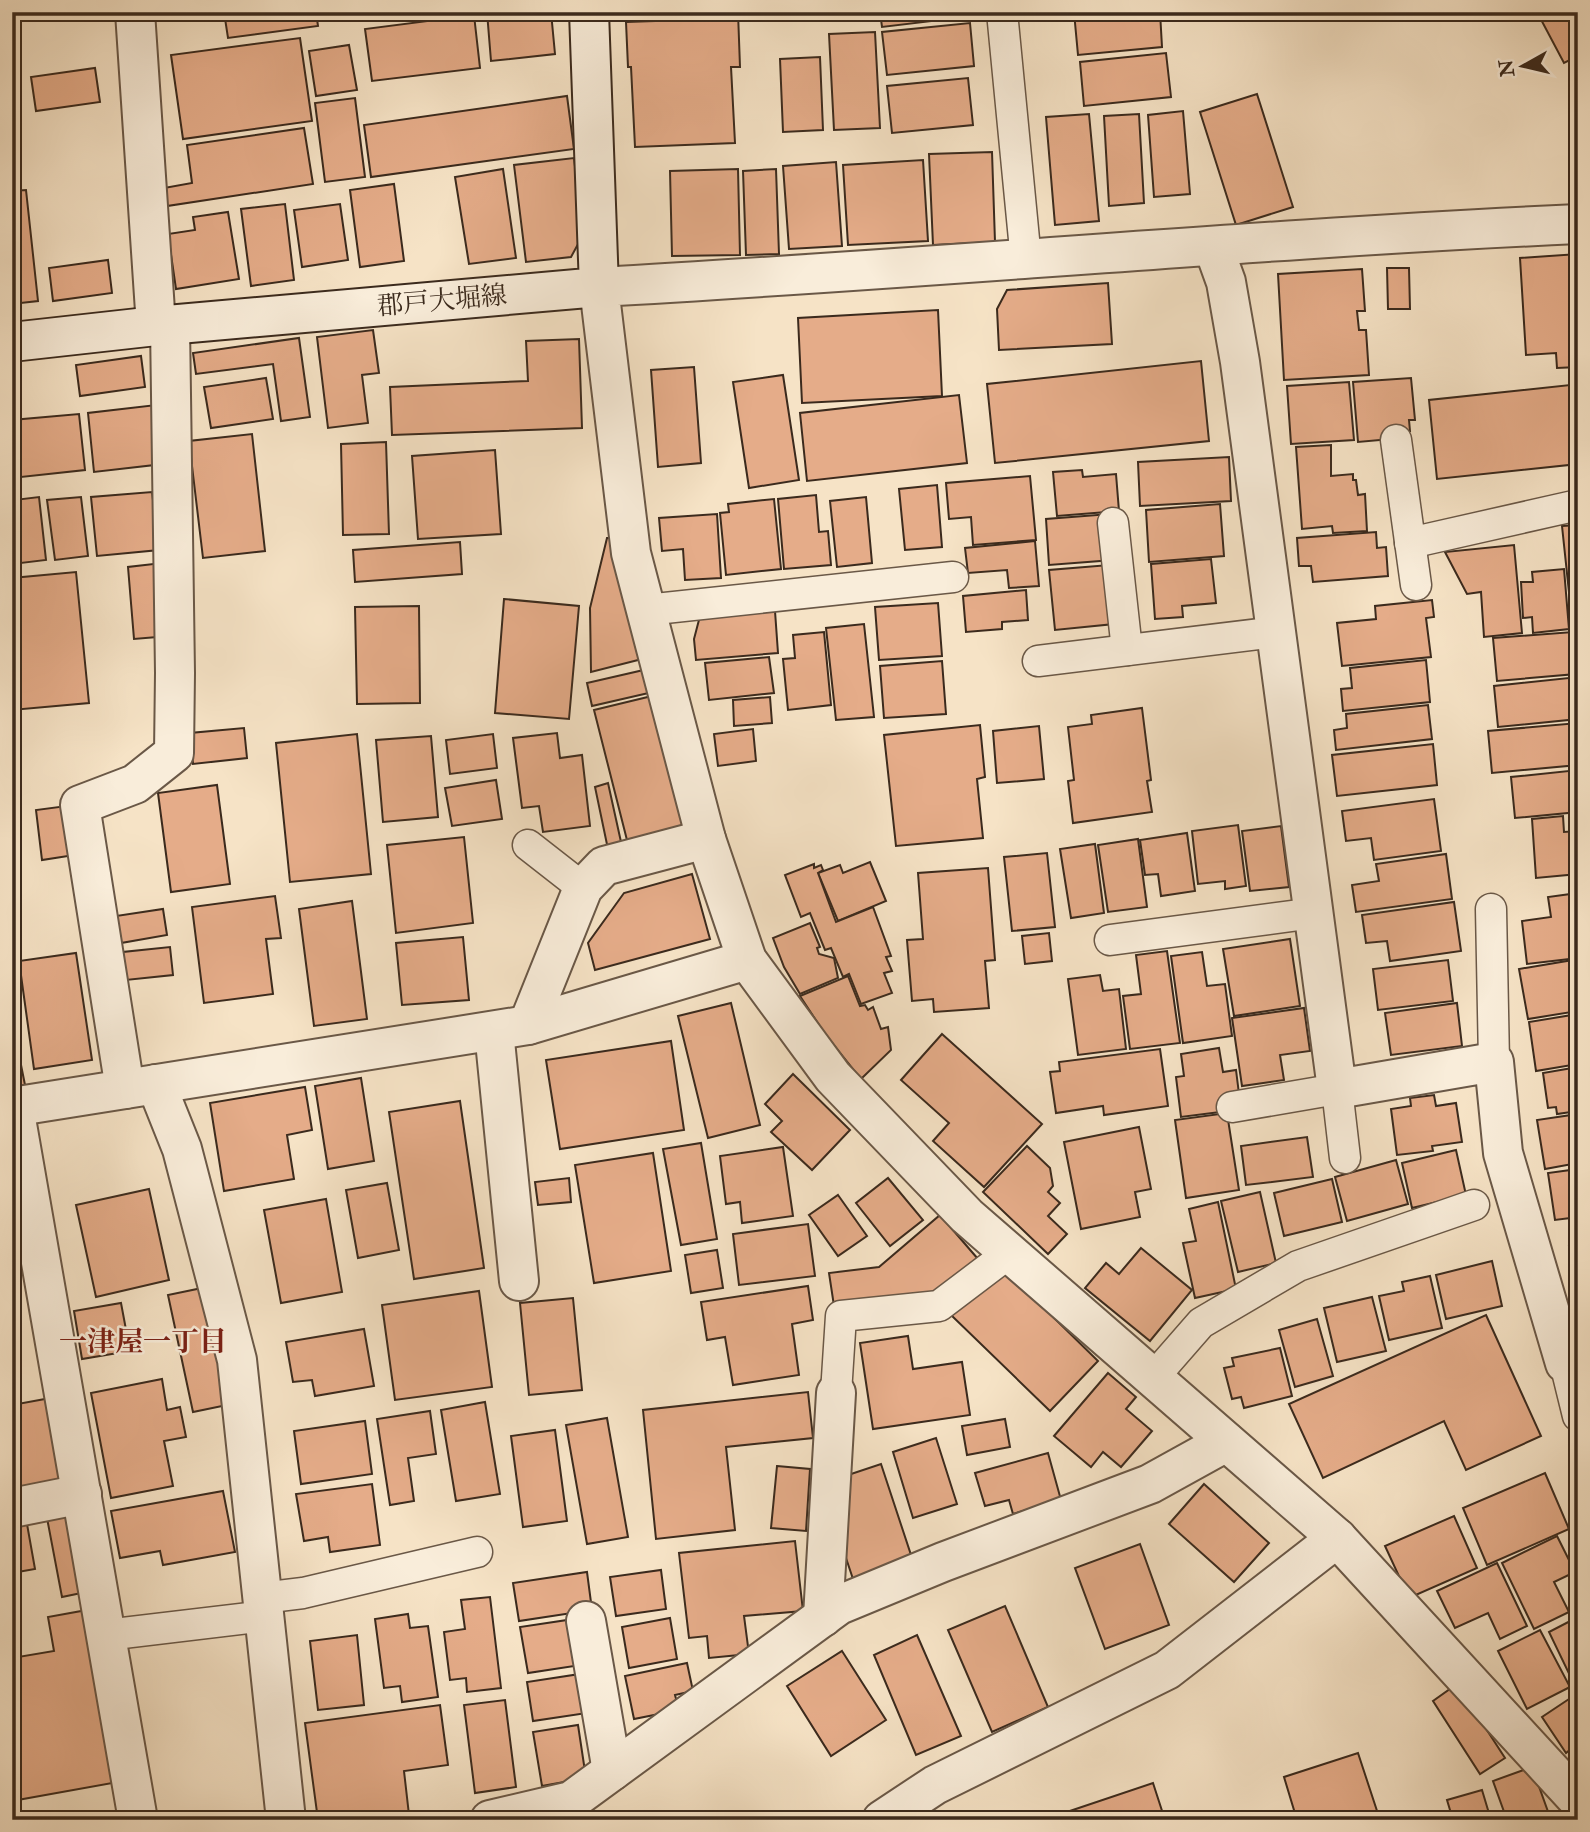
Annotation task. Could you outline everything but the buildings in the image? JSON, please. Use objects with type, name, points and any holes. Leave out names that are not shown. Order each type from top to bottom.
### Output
[{"type":"street","points":[[135,12],[163,325],[175,673],[174,753],[135,783],[80,805],[140,1087],[182,1149],[237,1360],[286,1820]]},
{"type":"street","points":[[589,12],[598,287],[631,552],[706,839],[747,960],[833,1077],[967,1216],[1337,1538],[1578,1800]]},
{"type":"street","name":"郡戸大堀線","points":[[12,342],[163,325],[598,287],[1420,232],[1578,224]]},
{"type":"street","points":[[1213,246],[1226,282],[1240,362],[1337,1089],[1494,1062],[1503,1153],[1572,1362]]},
{"type":"street","points":[[519,1281],[511,1028],[583,887],[604,866],[706,839]]},
{"type":"street","points":[[138,1820],[13,1107],[511,1028],[747,960]]},
{"type":"street","points":[[822,1617],[836,1394]]},
{"type":"street","points":[[490,1820],[571,1801],[839,1605],[943,1562],[1150,1484],[1226,1442]]},
{"type":"street","points":[[12,1508],[82,1494]]},
{"type":"street","points":[[882,1820],[935,1785],[1167,1670],[1337,1538]]},
{"type":"street","points":[[586,1621],[612,1771]]},
{"type":"lane","points":[[1002,12],[1026,260]]},
{"type":"lane","points":[[1396,440],[1416,586]]},
{"type":"lane","points":[[1410,543],[1578,505]]},
{"type":"lane","points":[[1113,523],[1127,650]]},
{"type":"lane","points":[[646,610],[953,577]]},
{"type":"lane","points":[[1038,661],[1276,632]]},
{"type":"lane","points":[[527,845],[583,887]]},
{"type":"lane","points":[[1491,909],[1494,1062]]},
{"type":"lane","points":[[1110,940],[1314,913]]},
{"type":"lane","points":[[1232,1107],[1337,1089],[1345,1158]]},
{"type":"lane","points":[[1153,1378],[1201,1323],[1298,1266],[1474,1205]]},
{"type":"lane","points":[[836,1394],[841,1316],[939,1306],[1009,1253]]},
{"type":"lane","points":[[1572,1362],[1578,1416]]},
{"type":"lane","points":[[106,1635],[264,1607],[303,1593],[477,1552]]},
{"type":"district","name":"一津屋一丁目","points":[[143,1342]]}]
